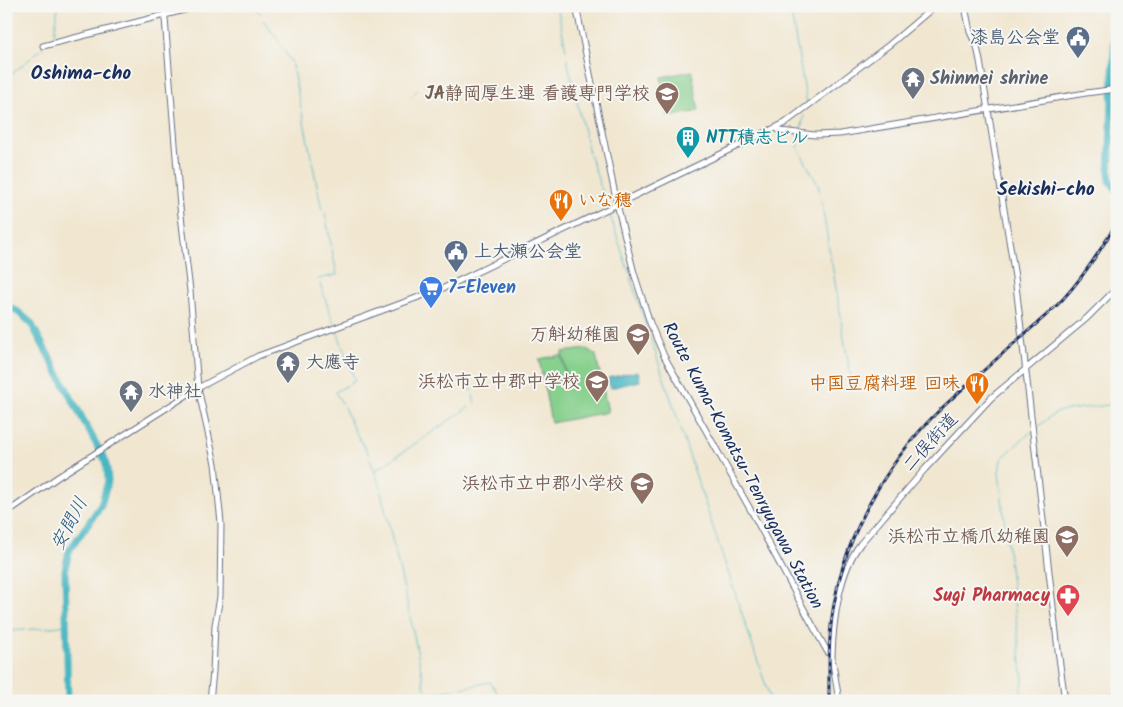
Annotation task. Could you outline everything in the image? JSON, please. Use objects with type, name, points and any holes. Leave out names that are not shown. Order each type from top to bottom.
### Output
[{"type":"main road","points":[[1107,701],[1117,695]]},
{"type":"street","points":[[164,6],[179,198],[198,388],[215,464],[221,523],[220,597],[215,625],[210,701]]},
{"type":"street","points":[[43,46],[200,6]]},
{"type":"street","name":"Route Kuma-Komatsu-Tenryugawa Station","points":[[576,6],[617,204],[638,286],[650,323],[664,356],[832,657],[838,701]]},
{"type":"street","points":[[6,513],[198,388],[258,356],[446,287],[791,120],[889,45],[935,6]]},
{"type":"street","points":[[965,6],[970,32],[978,50],[1015,276],[1058,658],[1066,701]]},
{"type":"street","points":[[776,128],[780,131],[815,135],[840,134],[1117,89]]},
{"type":"street","name":"二俣街道","points":[[832,657],[840,595],[854,552],[974,415],[991,398],[1087,318],[1117,288]]},
{"type":"green space","points":[[692,71],[699,111],[668,117],[661,77]]},
{"type":"green space","points":[[587,349],[596,355],[608,412],[551,423],[539,359],[561,355],[566,379],[550,382],[567,380],[562,352]]},
{"type":"water","points":[[638,371],[640,381],[610,388],[608,378]]},
{"type":"waterway","points":[[49,42],[54,37],[58,6]]},
{"type":"waterway","points":[[253,6],[261,14]]},
{"type":"waterway","points":[[557,6],[566,50]]},
{"type":"waterway","points":[[790,6],[791,13]]},
{"type":"waterway","points":[[1116,6],[1109,173],[1110,181],[1117,191]]},
{"type":"waterway","points":[[792,18],[807,104]]},
{"type":"waterway","points":[[263,20],[280,43]]},
{"type":"waterway","points":[[281,47],[291,61],[301,108]]},
{"type":"waterway","points":[[34,55],[43,48]]},
{"type":"waterway","points":[[6,79],[31,58]]},
{"type":"waterway","points":[[567,59],[589,153]]},
{"type":"waterway","points":[[411,97],[418,90]]},
{"type":"waterway","points":[[302,112],[322,210]]},
{"type":"waterway","points":[[801,130],[804,116]]},
{"type":"waterway","points":[[800,136],[798,148],[818,185],[820,193]]},
{"type":"waterway","points":[[590,156],[607,205]]},
{"type":"waterway","points":[[821,198],[831,261]]},
{"type":"waterway","points":[[609,212],[629,273]]},
{"type":"waterway","points":[[325,213],[337,275]]},
{"type":"waterway","points":[[832,264],[841,318]]},
{"type":"waterway","points":[[318,279],[336,275]]},
{"type":"waterway","points":[[630,277],[679,423]]},
{"type":"waterway","points":[[320,284],[334,324]]},
{"type":"waterway","name":"安間川","points":[[6,305],[17,311],[31,323],[105,460],[107,469],[108,481],[101,505],[69,551],[65,570],[68,701]]},
{"type":"waterway","points":[[823,384],[851,378],[841,321]]},
{"type":"waterway","points":[[337,331],[355,381],[335,392],[342,403]]},
{"type":"waterway","points":[[470,384],[472,391]]},
{"type":"waterway","points":[[473,395],[475,404]]},
{"type":"waterway","points":[[1034,430],[1060,411],[1117,404]]},
{"type":"waterway","points":[[344,407],[353,428],[369,455]]},
{"type":"waterway","points":[[375,471],[469,407]]},
{"type":"waterway","points":[[680,428],[771,701]]},
{"type":"waterway","points":[[1016,701],[1021,691],[1023,680],[999,472],[1001,460],[1004,456],[1031,432]]},
{"type":"waterway","points":[[370,459],[381,488]]},
{"type":"waterway","points":[[381,492],[404,589]]},
{"type":"waterway","points":[[405,592],[425,689]]},
{"type":"waterway","points":[[6,624],[9,628]]},
{"type":"waterway","points":[[46,628],[66,625]]},
{"type":"waterway","points":[[12,631],[43,628]]},
{"type":"waterway","points":[[462,688],[490,682],[503,701]]},
{"type":"waterway","points":[[427,695],[458,688]]},
{"type":"railway","points":[[829,701],[830,637],[841,572],[862,519],[890,469],[907,446],[945,405],[1063,299],[1092,262],[1117,222]]},
{"type":"place","name":"漆島公会堂","points":[[1078,59]]},
{"type":"place","name":"Shinmei shrine","points":[[913,100]]},
{"type":"place","name":"JA静岡厚生連 看護専門学校","points":[[667,115]]},
{"type":"place","name":"NTT積志ビル","points":[[688,159]]},
{"type":"place","name":"いな穂","points":[[561,222]]},
{"type":"place","name":"上大瀬公会堂","points":[[456,273]]},
{"type":"place","name":"7-Eleven","points":[[431,309]]},
{"type":"place","name":"万斛幼稚園","points":[[638,356]]},
{"type":"place","name":"大應寺","points":[[288,384]]},
{"type":"place","name":"浜松市立中郡中学校","points":[[597,403]]},
{"type":"place","name":"中国豆腐料理 回味","points":[[977,405]]},
{"type":"place","name":"水神社","points":[[131,413]]},
{"type":"place","name":"浜松市立中郡小学校","points":[[642,505]]},
{"type":"place","name":"浜松市立橋爪幼稚園","points":[[1067,558]]},
{"type":"place","name":"Sugi Pharmacy","points":[[1068,617]]},
{"type":"district","name":"Oshima-cho","points":[[81,74]]},
{"type":"district","name":"Sekishi-cho","points":[[1046,190]]}]
